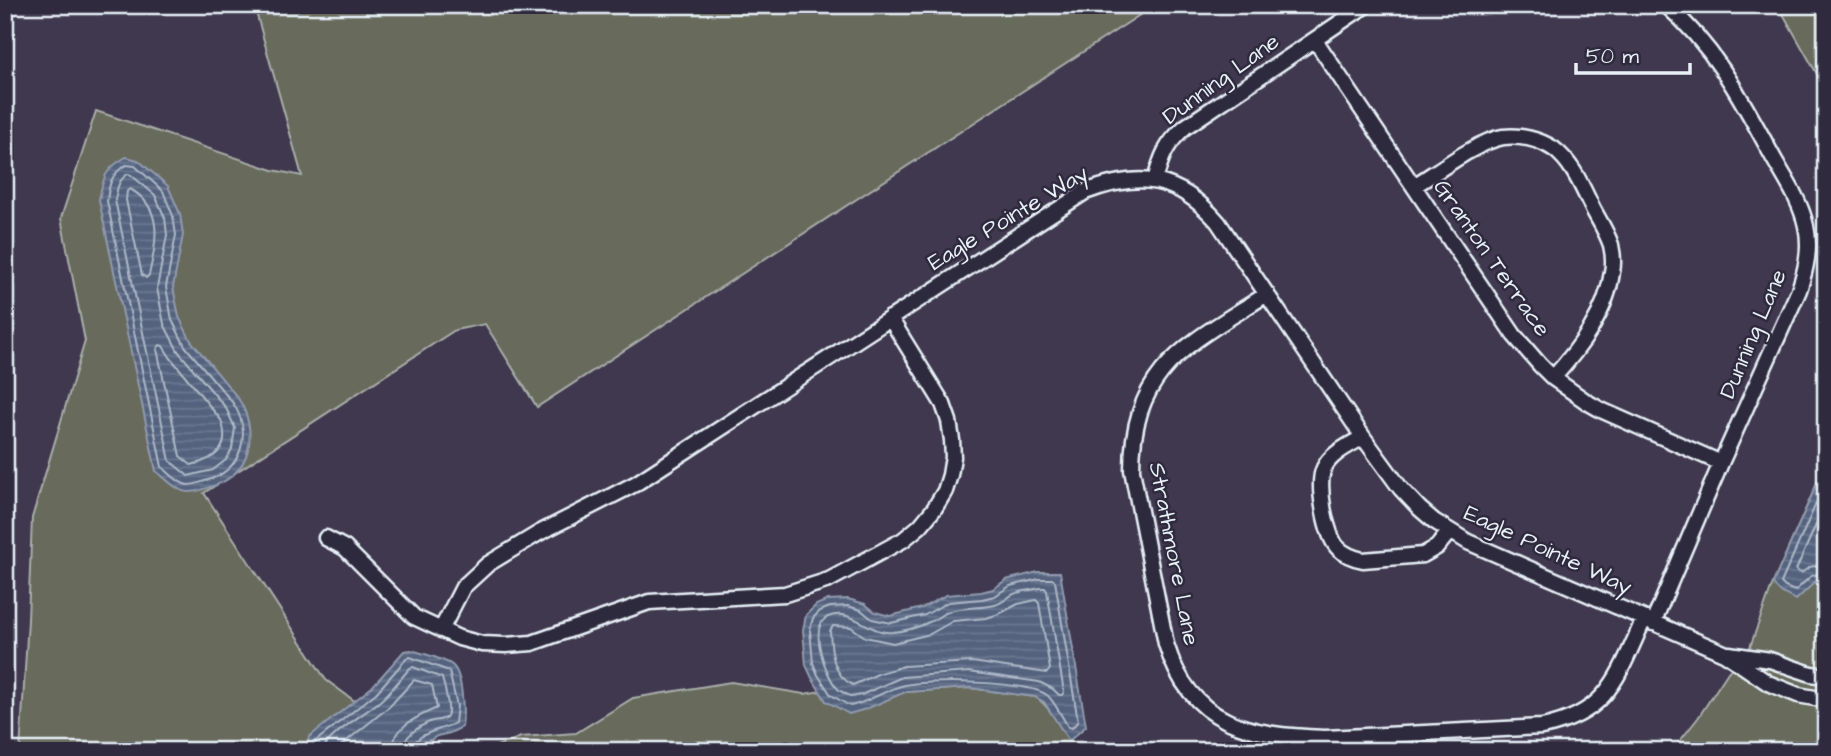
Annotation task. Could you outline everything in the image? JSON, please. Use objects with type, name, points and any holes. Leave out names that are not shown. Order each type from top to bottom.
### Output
[{"type":"street","name":"Dunning Lane","points":[[1155,181],[1165,150],[1185,127],[1366,5]]},
{"type":"street","name":"Dunning Lane","points":[[1649,621],[1799,290],[1806,266],[1808,239],[1798,202],[1730,80],[1707,47],[1666,5]]},
{"type":"street","name":"Granton Terrace","points":[[1315,40],[1514,335],[1534,358],[1553,377],[1601,410],[1721,463]]},
{"type":"street","points":[[1414,186],[1480,145],[1500,138],[1533,139],[1552,148],[1566,161],[1608,237],[1613,264],[1606,296],[1590,330],[1579,349],[1553,377]]},
{"type":"street","name":"Eagle Pointe Way","points":[[441,630],[463,587],[488,564],[539,533],[635,484],[1085,192],[1122,181],[1146,179],[1194,198],[1218,222],[1363,437],[1410,500],[1434,521],[1468,542],[1724,653],[1768,683],[1798,695],[1826,700]]},
{"type":"street","name":"Strathmore Lane","points":[[1267,294],[1194,341],[1168,363],[1148,391],[1135,427],[1132,470],[1166,644],[1180,678],[1190,694],[1202,705],[1241,727],[1306,737],[1334,738],[1542,727],[1584,712],[1608,692],[1649,621]]},
{"type":"street","points":[[326,538],[345,548],[414,617],[459,638],[482,644],[532,643],[649,602],[785,594],[829,580],[903,540],[920,526],[945,491],[953,457],[953,440],[943,404],[890,318]]},
{"type":"street","points":[[1363,437],[1336,454],[1323,470],[1321,491],[1331,537],[1336,546],[1353,558],[1372,561],[1423,555],[1437,547],[1450,531]]},
{"type":"street","name":"Eagle Pointe Way","points":[[1724,653],[1770,660],[1811,674],[1826,676]]},
{"type":"green space","points":[[254,5],[1155,5],[537,407],[485,324],[455,330],[204,493],[326,680],[423,751],[20,751],[32,518],[85,341],[61,218],[96,111],[273,170],[302,176]]},
{"type":"green space","points":[[1778,5],[1826,5],[1826,90]]},
{"type":"green space","points":[[1826,463],[1826,751],[1672,751],[1698,718],[1728,672],[1750,647],[1773,583]]},
{"type":"green space","points":[[731,682],[804,694],[821,691],[826,701],[889,698],[905,692],[970,688],[1035,697],[1047,707],[1079,751],[484,751],[521,737],[576,733],[633,698]]},
{"type":"water","points":[[126,157],[138,160],[168,186],[180,214],[183,235],[173,287],[179,317],[191,341],[238,398],[249,425],[248,451],[235,473],[224,481],[196,491],[180,490],[156,471],[99,200],[106,174]]},
{"type":"water","points":[[1826,463],[1826,579],[1815,582],[1796,600],[1779,591],[1773,583]]},
{"type":"water","points":[[1038,572],[1060,572],[1086,726],[1069,741],[1044,702],[1035,697],[970,688],[905,692],[849,714],[826,701],[806,665],[803,630],[806,615],[816,605],[828,600],[848,599],[890,616],[922,608],[946,595],[993,589],[1006,580]]},
{"type":"water","points":[[411,650],[433,656],[453,666],[459,678],[462,695],[462,727],[437,736],[413,751],[305,751],[309,737],[372,687],[404,651]]}]
